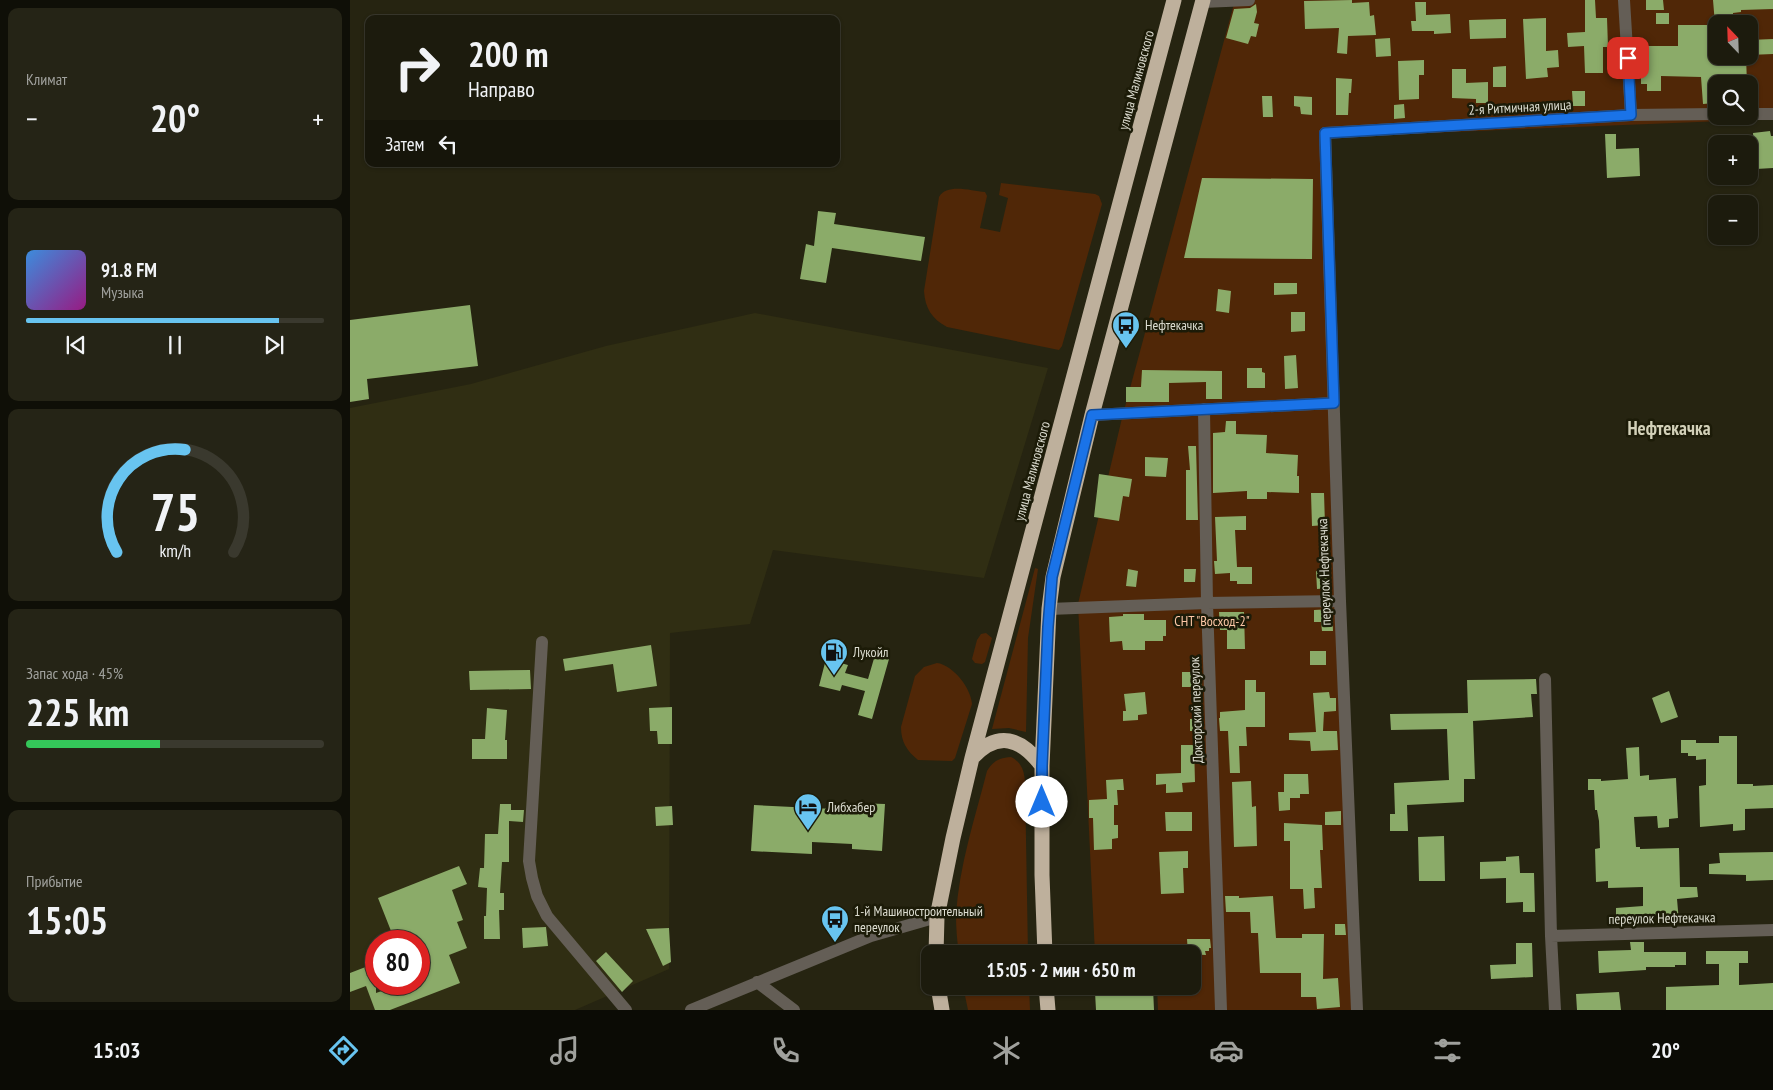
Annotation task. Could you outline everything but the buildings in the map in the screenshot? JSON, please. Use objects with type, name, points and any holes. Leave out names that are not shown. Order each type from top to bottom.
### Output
[{"type":"highway","name":"улица Малиновского","points":[[936,945],[937,917],[972,758],[1174,0]]},
{"type":"highway","points":[[1045,945],[1042,876],[1042,766],[1052,577],[1092,415],[1202,1]]},
{"type":"highway","points":[[972,758],[983,747],[991,743],[1007,740],[1028,749],[1042,766]]},
{"type":"highway","points":[[940,995],[942,1010]]},
{"type":"highway","points":[[1046,995],[1046,1010]]},
{"type":"street","points":[[1202,1],[1249,0]]},
{"type":"street","points":[[1624,0],[1631,115]]},
{"type":"street","name":"2-я Ритмичная улица","points":[[1325,133],[1631,115],[1708,114]]},
{"type":"street","points":[[1758,114],[1773,114]]},
{"type":"street","name":"переулок Нефтекачка","points":[[1325,133],[1340,601],[1357,1010]]},
{"type":"street","points":[[1092,415],[1334,403]]},
{"type":"street","name":"Докторский переулок","points":[[1204,409],[1207,603],[1221,1010]]},
{"type":"street","points":[[1049,609],[1207,603],[1340,601]]},
{"type":"street","points":[[542,642],[530,861],[532,878],[537,896],[547,916],[626,1010]]},
{"type":"street","points":[[1546,679],[1551,936],[1555,1010]]},
{"type":"street","points":[[691,1010],[871,936],[937,917]]},
{"type":"street","name":"переулок Нефтекачка","points":[[1551,936],[1773,930]]},
{"type":"street","points":[[757,982],[794,1010]]},
{"type":"shaded area","points":[[755,313],[1048,368],[984,578],[773,550],[750,624],[670,633],[669,969],[575,1010],[350,1010],[350,408],[471,384],[606,346]]},
{"type":"green space","name":"СНТ \"Восход-2\"","points":[[1235,0],[1773,0],[1773,119],[1758,120],[1758,75],[1708,75],[1708,122],[1329,137],[1357,1010],[1158,1010],[1157,995],[1201,995],[1201,945],[1095,945],[1078,604],[1122,418]]},
{"type":"green space","points":[[1001,183],[1095,194],[1099,196],[1102,204],[1062,346],[1059,350],[947,327],[933,317],[926,303],[924,291],[939,197],[948,190],[953,189],[985,192],[987,196],[980,228],[1000,232],[1008,198],[999,195]]},
{"type":"green space","points":[[1035,568],[1038,569],[1028,638],[1026,732],[1009,728],[992,729]]},
{"type":"green space","points":[[986,633],[992,638],[985,662],[982,664],[975,663],[972,659],[977,640],[981,634]]},
{"type":"green space","points":[[937,663],[949,668],[960,678],[968,691],[972,704],[955,758],[952,761],[918,760],[905,746],[901,732],[915,676],[924,667]]},
{"type":"green space","points":[[1011,757],[1017,761],[1024,773],[1028,945],[958,945],[956,915],[964,860],[987,771],[992,765],[1003,758]]},
{"type":"green space","points":[[965,995],[1029,995],[1030,1010],[968,1010]]},
{"type":"place","name":"Нефтекачка","points":[[1126,349]]},
{"type":"place","name":"Лукойл","points":[[834,676]]},
{"type":"place","name":"Либхабер","points":[[808,831]]},
{"type":"place","name":"1-й Машиностроительный переулок","points":[[835,943]]},
{"type":"district","name":"Нефтекачка","points":[[1669,428]]},
{"type":"route","points":[[1042,802],[1048,627],[1052,577],[1092,415],[1334,403],[1325,133],[1631,115],[1628,58]]}]
